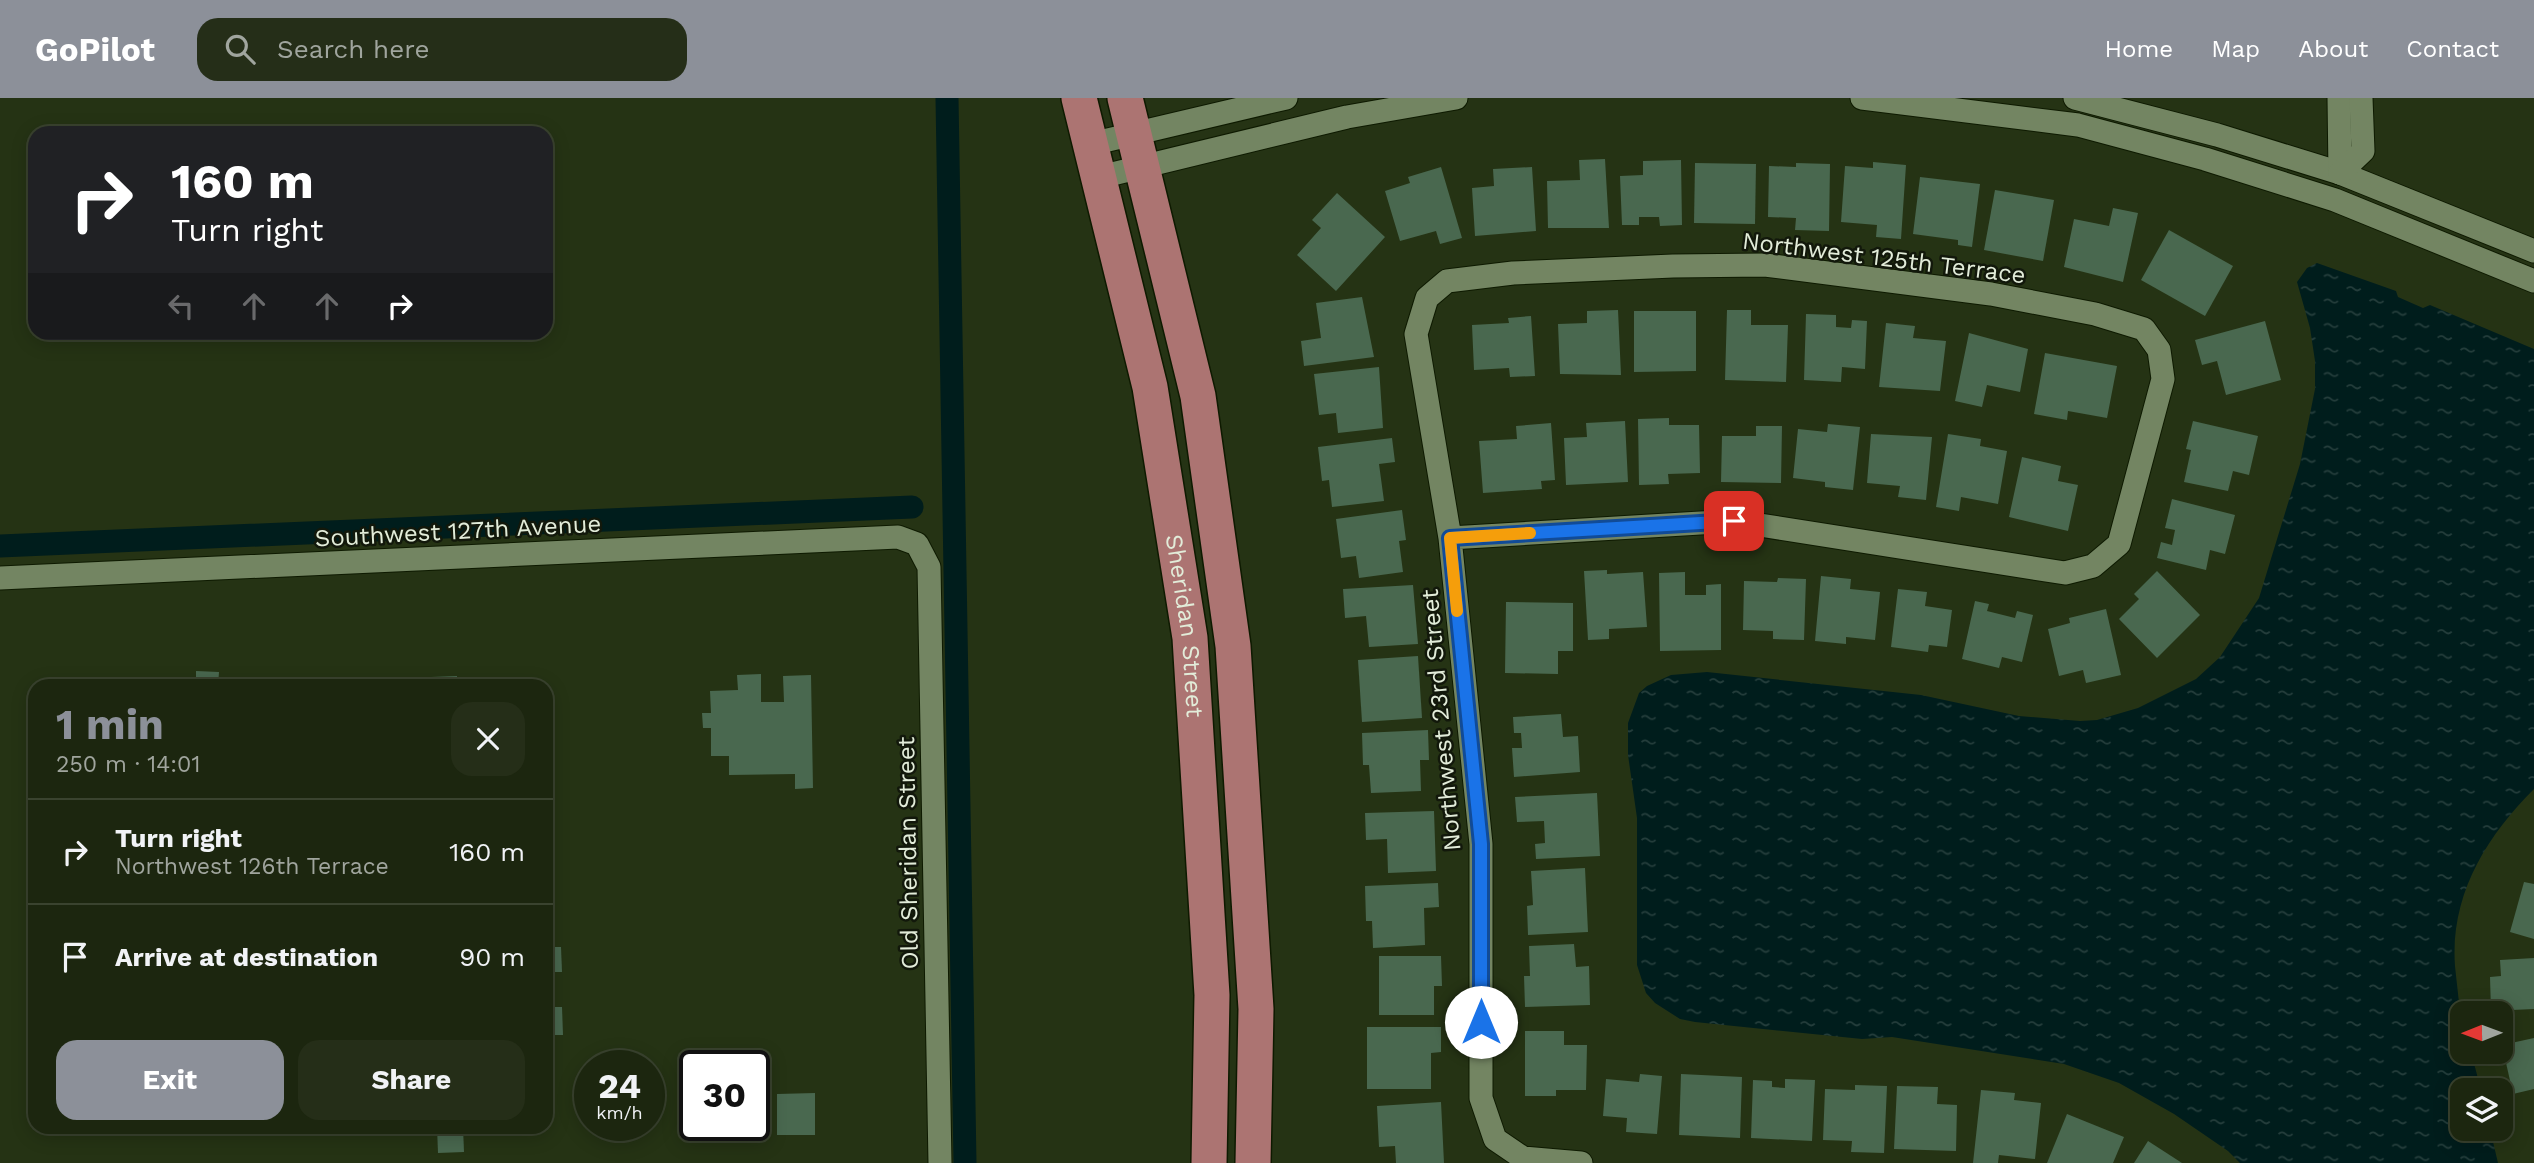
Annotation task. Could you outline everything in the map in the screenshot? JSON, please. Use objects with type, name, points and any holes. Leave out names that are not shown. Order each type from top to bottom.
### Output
[{"type":"main road","name":"Sheridan Street","points":[[1079,98],[1150,387],[1190,638],[1212,995],[1209,1163]]},
{"type":"main road","name":"Sheridan Street","points":[[1125,98],[1198,396],[1233,646],[1256,1009],[1254,1163]]},
{"type":"street","points":[[1095,160],[1134,132],[1286,98]]},
{"type":"street","points":[[1095,160],[1143,166],[1347,117],[1456,98]]},
{"type":"street","points":[[1862,98],[2078,125],[2205,159],[2335,200],[2534,281]]},
{"type":"street","points":[[2075,98],[2217,135],[2340,173],[2534,251]]},
{"type":"street","points":[[2339,98],[2340,173]]},
{"type":"street","points":[[2340,173],[2363,151],[2361,98]]},
{"type":"street","name":"Northwest 125th Terrace","points":[[1427,298],[1447,281],[1513,273],[1765,265],[1991,294],[2095,314],[2144,329],[2159,350],[2164,379],[2119,544],[2093,566],[2065,573],[1734,521],[1450,538]]},
{"type":"street","name":"Northwest 23rd Street","points":[[1427,298],[1416,334],[1450,538],[1481,844],[1481,1098],[1495,1139],[1523,1158],[1581,1163]]},
{"type":"street","name":"Southwest 127th Avenue","points":[[0,578],[898,537],[917,544]]},
{"type":"street","name":"Old Sheridan Street","points":[[917,544],[929,567],[940,1163]]},
{"type":"water","points":[[2317,263],[2396,291],[2398,297],[2423,308],[2430,305],[2534,349],[2534,789],[2487,847],[2465,891],[2455,940],[2459,1001],[2450,1001],[2450,1064],[2474,1064],[2478,1078],[2450,1078],[2450,1141],[2493,1141],[2498,1163],[2240,1163],[2228,1151],[2174,1114],[2119,1083],[2064,1064],[1892,1037],[1862,1039],[1695,1022],[1680,1019],[1655,1003],[1646,993],[1637,965],[1637,818],[1628,755],[1628,723],[1639,693],[1647,686],[1671,675],[1707,672],[1921,695],[2019,716],[2080,721],[2097,720],[2138,708],[2196,679],[2220,657],[2259,598],[2300,464],[2315,389],[2315,361],[2310,328],[2297,282],[2307,268]]},
{"type":"building","points":[[1605,159],[1609,228],[1548,228],[1547,181],[1580,180],[1579,160]]},
{"type":"building","points":[[1681,160],[1682,225],[1660,226],[1659,217],[1639,217],[1639,225],[1622,225],[1620,176],[1643,175],[1643,161]]},
{"type":"building","points":[[1873,162],[1906,165],[1901,239],[1876,237],[1877,225],[1841,222],[1845,166],[1873,168]]},
{"type":"building","points":[[1695,163],[1756,164],[1755,224],[1694,223]]},
{"type":"building","points":[[1796,163],[1830,164],[1829,231],[1795,230],[1796,218],[1768,217],[1769,166],[1796,167]]},
{"type":"building","points":[[1441,167],[1462,238],[1440,244],[1436,231],[1400,241],[1385,191],[1410,183],[1408,177]]},
{"type":"building","points":[[1532,167],[1536,231],[1475,236],[1472,188],[1494,186],[1493,169]]},
{"type":"building","points":[[1920,177],[1980,184],[1972,247],[1958,245],[1958,240],[1913,234]]},
{"type":"building","points":[[1995,190],[2054,200],[2043,261],[1984,250]]},
{"type":"building","points":[[1337,193],[1385,237],[1336,291],[1297,255],[1321,228],[1312,220]]},
{"type":"building","points":[[2113,208],[2138,213],[2123,282],[2064,267],[2074,219],[2109,226]]},
{"type":"building","points":[[2169,230],[2233,266],[2205,316],[2141,280]]},
{"type":"building","points":[[1362,297],[1374,357],[1304,366],[1301,341],[1321,338],[1316,303]]},
{"type":"building","points":[[1618,310],[1621,375],[1560,374],[1558,324],[1587,323],[1587,311]]},
{"type":"building","points":[[1727,310],[1751,310],[1751,325],[1788,325],[1786,382],[1725,380]]},
{"type":"building","points":[[1634,311],[1696,311],[1696,371],[1634,372]]},
{"type":"building","points":[[1806,314],[1836,315],[1836,327],[1851,328],[1852,320],[1867,321],[1865,369],[1842,367],[1841,382],[1804,380]]},
{"type":"building","points":[[1531,316],[1535,376],[1510,377],[1509,368],[1474,370],[1472,325],[1509,323],[1508,318]]},
{"type":"building","points":[[2265,321],[2281,380],[2226,395],[2217,361],[2202,365],[2195,340]]},
{"type":"building","points":[[1886,323],[1915,326],[1913,338],[1946,341],[1940,391],[1879,387]]},
{"type":"building","points":[[1969,333],[2028,349],[2020,392],[1987,385],[1982,407],[1955,401]]},
{"type":"building","points":[[2045,353],[2117,366],[2107,418],[2068,411],[2067,420],[2034,414]]},
{"type":"building","points":[[1379,367],[1383,428],[1338,433],[1336,413],[1319,415],[1314,374]]},
{"type":"building","points":[[1669,418],[1669,425],[1699,425],[1700,473],[1668,474],[1669,484],[1639,485],[1638,419]]},
{"type":"building","points":[[1625,421],[1628,482],[1566,485],[1564,438],[1587,437],[1586,423]]},
{"type":"building","points":[[2193,421],[2258,436],[2249,475],[2233,471],[2228,491],[2184,482],[2191,450],[2186,449]]},
{"type":"building","points":[[1551,423],[1555,480],[1541,481],[1542,489],[1483,493],[1479,441],[1517,439],[1516,426]]},
{"type":"building","points":[[1828,424],[1860,427],[1853,490],[1825,487],[1825,482],[1793,478],[1798,429],[1827,432]]},
{"type":"building","points":[[1756,426],[1782,426],[1781,483],[1721,482],[1722,436],[1756,436]]},
{"type":"building","points":[[1871,434],[1932,437],[1926,500],[1898,497],[1900,486],[1867,483]]},
{"type":"building","points":[[1948,434],[1981,439],[1980,446],[2007,451],[1998,504],[1961,497],[1959,511],[1936,507]]},
{"type":"building","points":[[1392,438],[1395,462],[1379,464],[1384,501],[1332,507],[1329,480],[1322,481],[1318,447]]},
{"type":"building","points":[[2022,457],[2061,466],[2058,481],[2078,485],[2068,531],[2009,517]]},
{"type":"building","points":[[2172,499],[2235,515],[2225,554],[2210,550],[2206,570],[2157,558],[2161,542],[2172,545],[2175,530],[2165,528]]},
{"type":"building","points":[[1402,510],[1406,540],[1399,541],[1403,572],[1359,578],[1356,556],[1341,558],[1336,519]]},
{"type":"building","points":[[1607,570],[1607,574],[1643,572],[1647,627],[1609,629],[1609,639],[1588,640],[1584,571]]},
{"type":"building","points":[[2157,571],[2200,615],[2157,658],[2119,619],[2139,599],[2134,594]]},
{"type":"building","points":[[1685,572],[1685,595],[1706,595],[1706,585],[1721,584],[1721,650],[1660,651],[1659,573]]},
{"type":"building","points":[[1821,576],[1851,579],[1850,589],[1880,592],[1875,640],[1846,637],[1846,644],[1815,641]]},
{"type":"building","points":[[1778,578],[1806,579],[1804,640],[1773,639],[1773,631],[1743,630],[1744,581],[1777,582]]},
{"type":"building","points":[[1413,585],[1418,644],[1369,647],[1366,616],[1345,618],[1343,589]]},
{"type":"building","points":[[1898,589],[1927,592],[1925,606],[1952,610],[1947,647],[1929,645],[1928,652],[1891,647]]},
{"type":"building","points":[[1975,601],[1989,604],[1987,611],[2015,618],[2017,611],[2033,615],[2022,662],[2002,657],[1999,668],[1962,659]]},
{"type":"building","points":[[1506,602],[1573,603],[1573,651],[1558,651],[1558,674],[1505,673]]},
{"type":"building","points":[[2106,609],[2121,675],[2086,683],[2083,670],[2059,676],[2048,629],[2070,623],[2069,618]]},
{"type":"building","points":[[1418,656],[1422,718],[1362,722],[1358,660]]},
{"type":"building","points":[[196,671],[219,672],[218,679],[196,679]]},
{"type":"building","points":[[761,674],[761,702],[784,702],[783,676],[811,675],[813,788],[795,789],[795,774],[729,775],[729,756],[711,756],[711,728],[703,728],[702,713],[711,713],[710,691],[738,690],[737,675]]},
{"type":"building","points":[[457,676],[457,679],[431,679]]},
{"type":"building","points":[[1561,714],[1563,737],[1578,736],[1580,772],[1514,777],[1512,748],[1522,748],[1521,733],[1514,733],[1513,717]]},
{"type":"building","points":[[1428,730],[1429,760],[1420,760],[1421,791],[1371,793],[1369,765],[1363,765],[1362,733]]},
{"type":"building","points":[[1597,793],[1600,856],[1536,859],[1535,844],[1545,843],[1544,821],[1517,822],[1515,797]]},
{"type":"building","points":[[1434,811],[1436,871],[1388,873],[1387,839],[1366,840],[1365,813]]},
{"type":"building","points":[[1585,868],[1588,932],[1528,935],[1527,906],[1533,905],[1531,871]]},
{"type":"building","points":[[2524,882],[2534,884],[2534,939],[2510,932]]},
{"type":"building","points":[[1438,883],[1439,907],[1424,908],[1425,945],[1373,948],[1372,921],[1366,921],[1365,886]]},
{"type":"building","points":[[1574,944],[1576,967],[1589,966],[1590,1005],[1525,1007],[1524,976],[1530,976],[1529,946]]},
{"type":"building","points":[[553,947],[561,947],[562,972],[553,972]]},
{"type":"building","points":[[1379,956],[1441,956],[1442,986],[1434,986],[1434,1015],[1379,1015]]},
{"type":"building","points":[[2534,958],[2534,1009],[2513,1010],[2513,1001],[2491,1001],[2490,977],[2501,976],[2500,960]]},
{"type":"building","points":[[553,1007],[562,1007],[563,1035],[553,1035]]},
{"type":"building","points":[[1367,1027],[1441,1027],[1441,1052],[1431,1053],[1431,1089],[1367,1089]]},
{"type":"building","points":[[1525,1031],[1564,1031],[1564,1045],[1587,1045],[1586,1090],[1556,1090],[1556,1096],[1525,1096]]},
{"type":"building","points":[[2534,1038],[2534,1089],[2513,1094],[2513,1078],[2509,1078],[2506,1064],[2513,1064],[2513,1043]]},
{"type":"building","points":[[1640,1074],[1662,1076],[1657,1134],[1626,1132],[1627,1118],[1603,1116],[1606,1079],[1639,1082]]},
{"type":"building","points":[[1681,1074],[1742,1077],[1740,1138],[1679,1135]]},
{"type":"building","points":[[1785,1079],[1815,1080],[1812,1141],[1751,1138],[1753,1080],[1772,1081],[1772,1087],[1785,1088]]},
{"type":"building","points":[[1855,1085],[1887,1086],[1884,1153],[1851,1152],[1852,1141],[1823,1140],[1825,1089],[1855,1090]]},
{"type":"building","points":[[1897,1086],[1938,1087],[1937,1104],[1957,1105],[1956,1151],[1894,1149]]},
{"type":"building","points":[[1981,1090],[2015,1093],[2014,1100],[2041,1103],[2035,1159],[1999,1155],[1998,1163],[1973,1163]]},
{"type":"building","points":[[815,1093],[815,1135],[777,1135],[777,1094]]},
{"type":"building","points":[[1441,1102],[1444,1163],[1396,1163],[1395,1146],[1379,1147],[1377,1106]]},
{"type":"building","points":[[2067,1114],[2124,1137],[2113,1163],[2047,1163]]},
{"type":"building","points":[[437,1134],[463,1134],[464,1152],[438,1153]]},
{"type":"building","points":[[2148,1141],[2182,1163],[2134,1163]]},
{"type":"waterway","points":[[947,98],[965,1163]]},
{"type":"waterway","points":[[0,546],[912,507]]},
{"type":"slow traffic","points":[[1457,611],[1450,538],[1530,533]]},
{"type":"route","points":[[1481,1022],[1481,844],[1450,538],[1734,521]]}]
